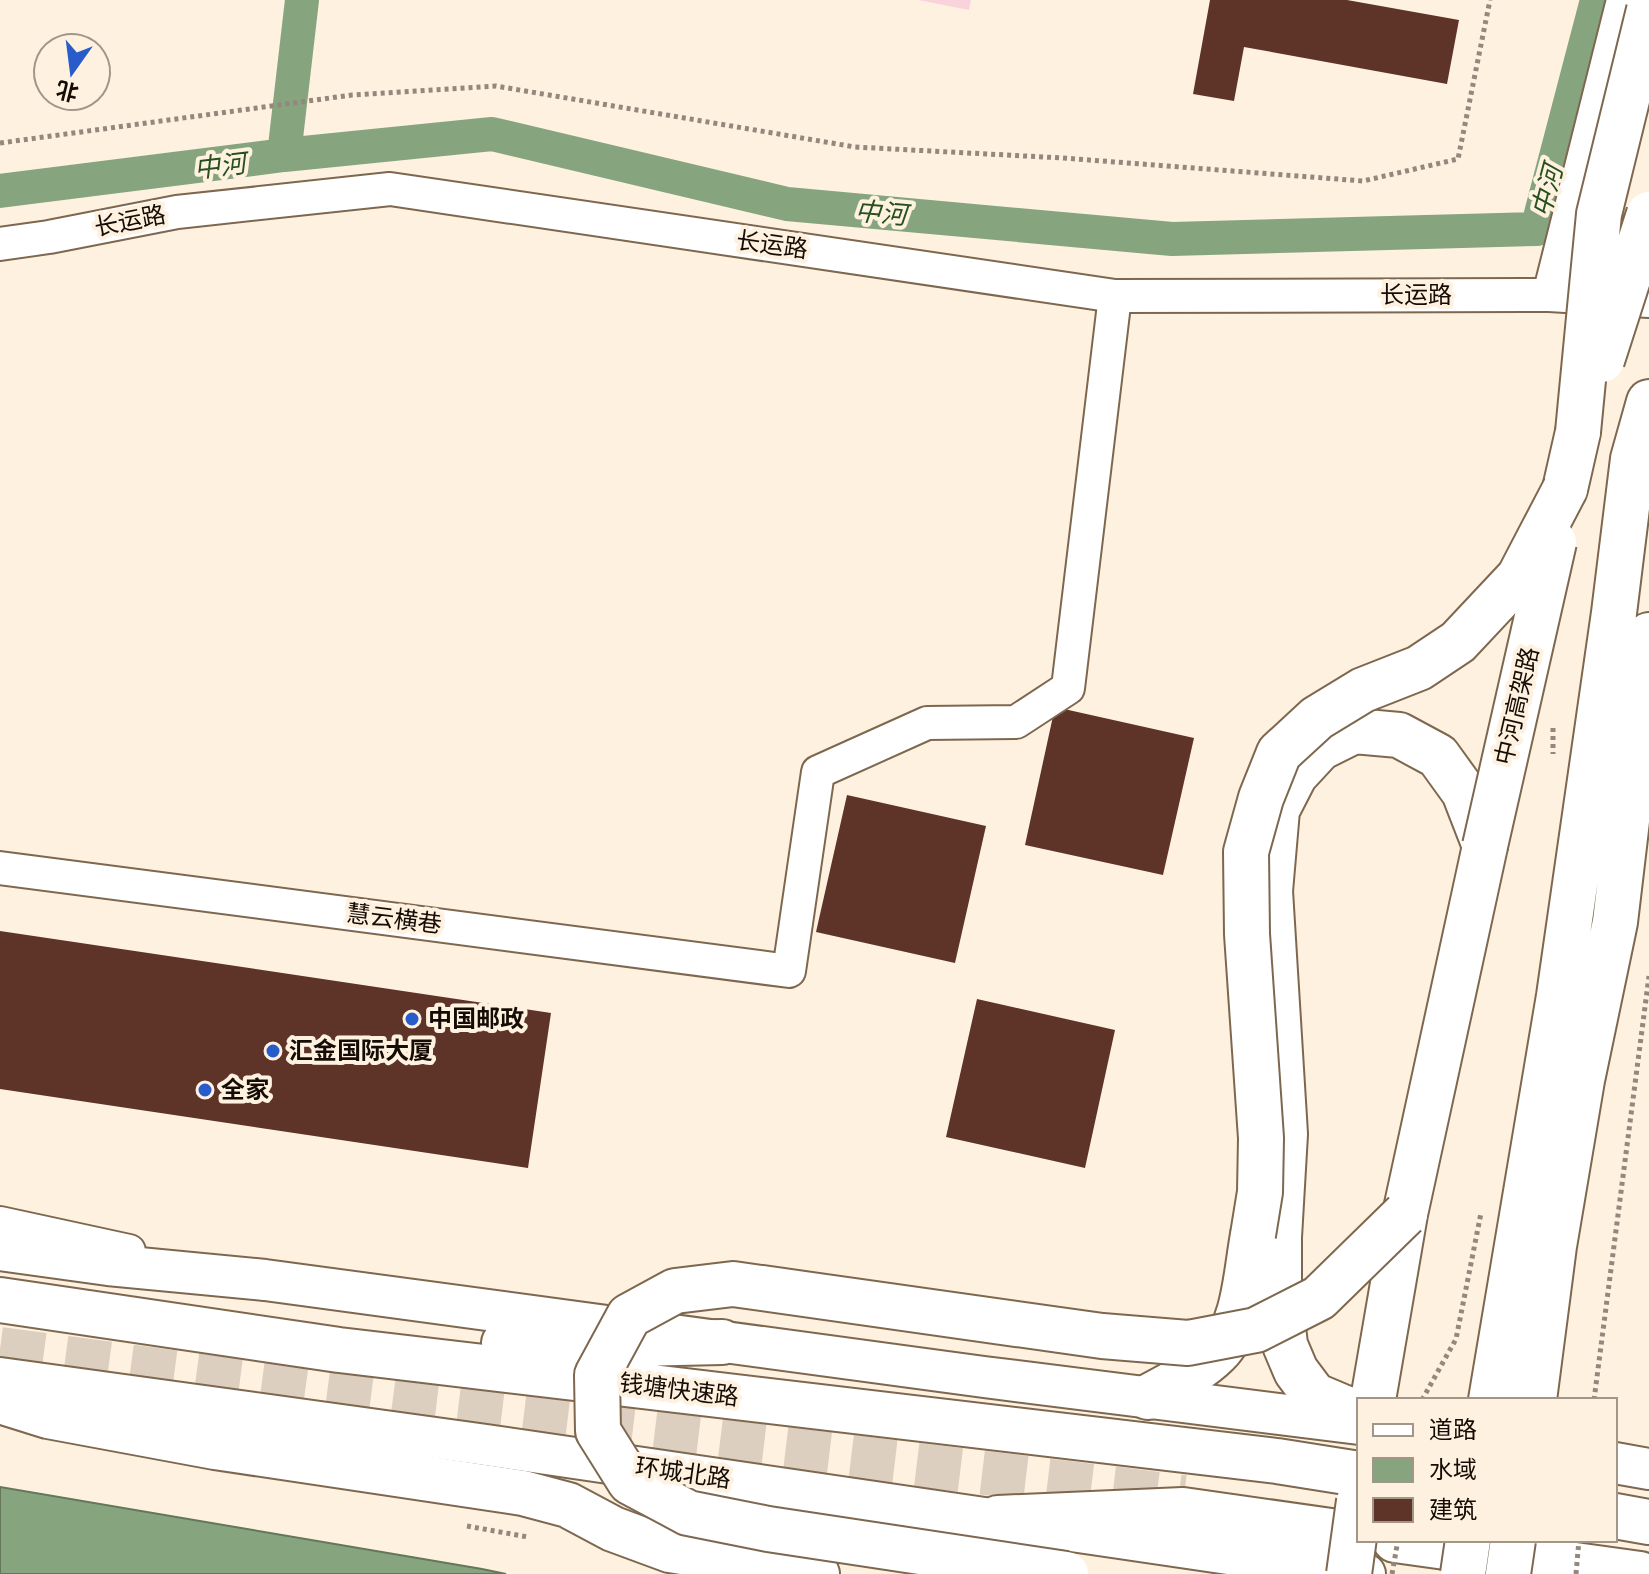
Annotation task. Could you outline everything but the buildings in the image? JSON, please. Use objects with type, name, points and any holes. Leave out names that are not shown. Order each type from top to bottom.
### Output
[{"type":"highway","name":"中河高架路","points":[[1373,1398],[1405,1214],[1578,432],[1599,214],[1649,10]]},
{"type":"highway","points":[[1578,432],[1649,214]]},
{"type":"highway","points":[[1491,1398],[1559,996],[1633,459],[1649,366]]},
{"type":"highway","points":[[1633,459],[1649,402]]},
{"type":"highway","points":[[1357,1413],[1314,1395],[1296,1371],[1285,1345],[1279,1290],[1266,1236],[1260,1192],[1261,1138],[1247,934],[1246,852],[1261,798],[1279,753],[1317,718],[1363,690],[1419,668],[1458,642],[1519,577],[1565,489]]},
{"type":"highway","points":[[1534,1398],[1561,1201],[1615,922],[1649,635]]},
{"type":"highway","points":[[1148,1397],[1185,1377],[1217,1353],[1230,1335],[1266,1236],[1285,1134],[1270,891],[1277,810],[1295,775],[1320,748],[1354,731],[1399,735],[1438,756],[1464,792],[1485,846]]},
{"type":"highway","points":[[1615,922],[1649,868]]},
{"type":"highway","points":[[1066,1574],[768,1529],[688,1513],[630,1482],[598,1431],[597,1375],[629,1316],[675,1291],[733,1284],[1102,1336],[1188,1343],[1256,1330],[1319,1298],[1405,1214]]},
{"type":"highway","name":"钱塘快速路","points":[[0,1300],[339,1350],[1277,1461],[1357,1474]]},
{"type":"highway","points":[[95,1315],[546,1346],[722,1342]]},
{"type":"highway","points":[[0,1401],[48,1416],[215,1447],[523,1493],[568,1505],[613,1529],[670,1550],[817,1574]]},
{"type":"highway","points":[[998,1518],[1183,1510],[1357,1535]]},
{"type":"highway","points":[[1349,1574],[1357,1516]]},
{"type":"highway","points":[[1617,1516],[1649,1522]]},
{"type":"highway","points":[[1413,1542],[1599,1564]]},
{"type":"highway","points":[[1463,1574],[1468,1542]]},
{"type":"main road","points":[[0,1250],[108,1265],[265,1280],[1357,1424]]},
{"type":"main road","name":"环城北路","points":[[0,1378],[998,1518],[1365,1574]]},
{"type":"main road","points":[[1617,1463],[1649,1469]]},
{"type":"street","points":[[1549,295],[1623,0]]},
{"type":"street","name":"长运路","points":[[0,244],[177,212],[390,189],[1115,296],[1549,295],[1649,301]]},
{"type":"street","name":"慧云横巷","points":[[0,868],[789,971],[818,772],[927,723],[1016,722],[1068,688],[1115,296]]},
{"type":"street","points":[[0,1223],[265,1280]]},
{"type":"street","points":[[0,1409],[48,1416]]},
{"type":"path","points":[[0,143],[352,95],[496,86],[855,147],[1063,158],[1363,181],[1458,159],[1490,0]]},
{"type":"path","points":[[1594,1398],[1649,976]]},
{"type":"path","points":[[1392,1574],[1396,1542]]},
{"type":"shaded area","points":[[918,0],[971,0],[969,10]]},
{"type":"water","points":[[0,1487],[482,1569],[506,1574],[0,1574]]},
{"type":"waterway","points":[[284,155],[302,0]]},
{"type":"waterway","name":"中河","points":[[0,191],[284,155],[492,134],[787,204],[1172,239],[1537,229],[1597,0]]},
{"type":"tunnel","points":[[0,1349],[397,1402],[1184,1497]]},
{"type":"place","name":"中国邮政","points":[[412,1019]]},
{"type":"place","name":"汇金国际大厦","points":[[273,1051]]},
{"type":"place","name":"全家","points":[[205,1090]]}]
